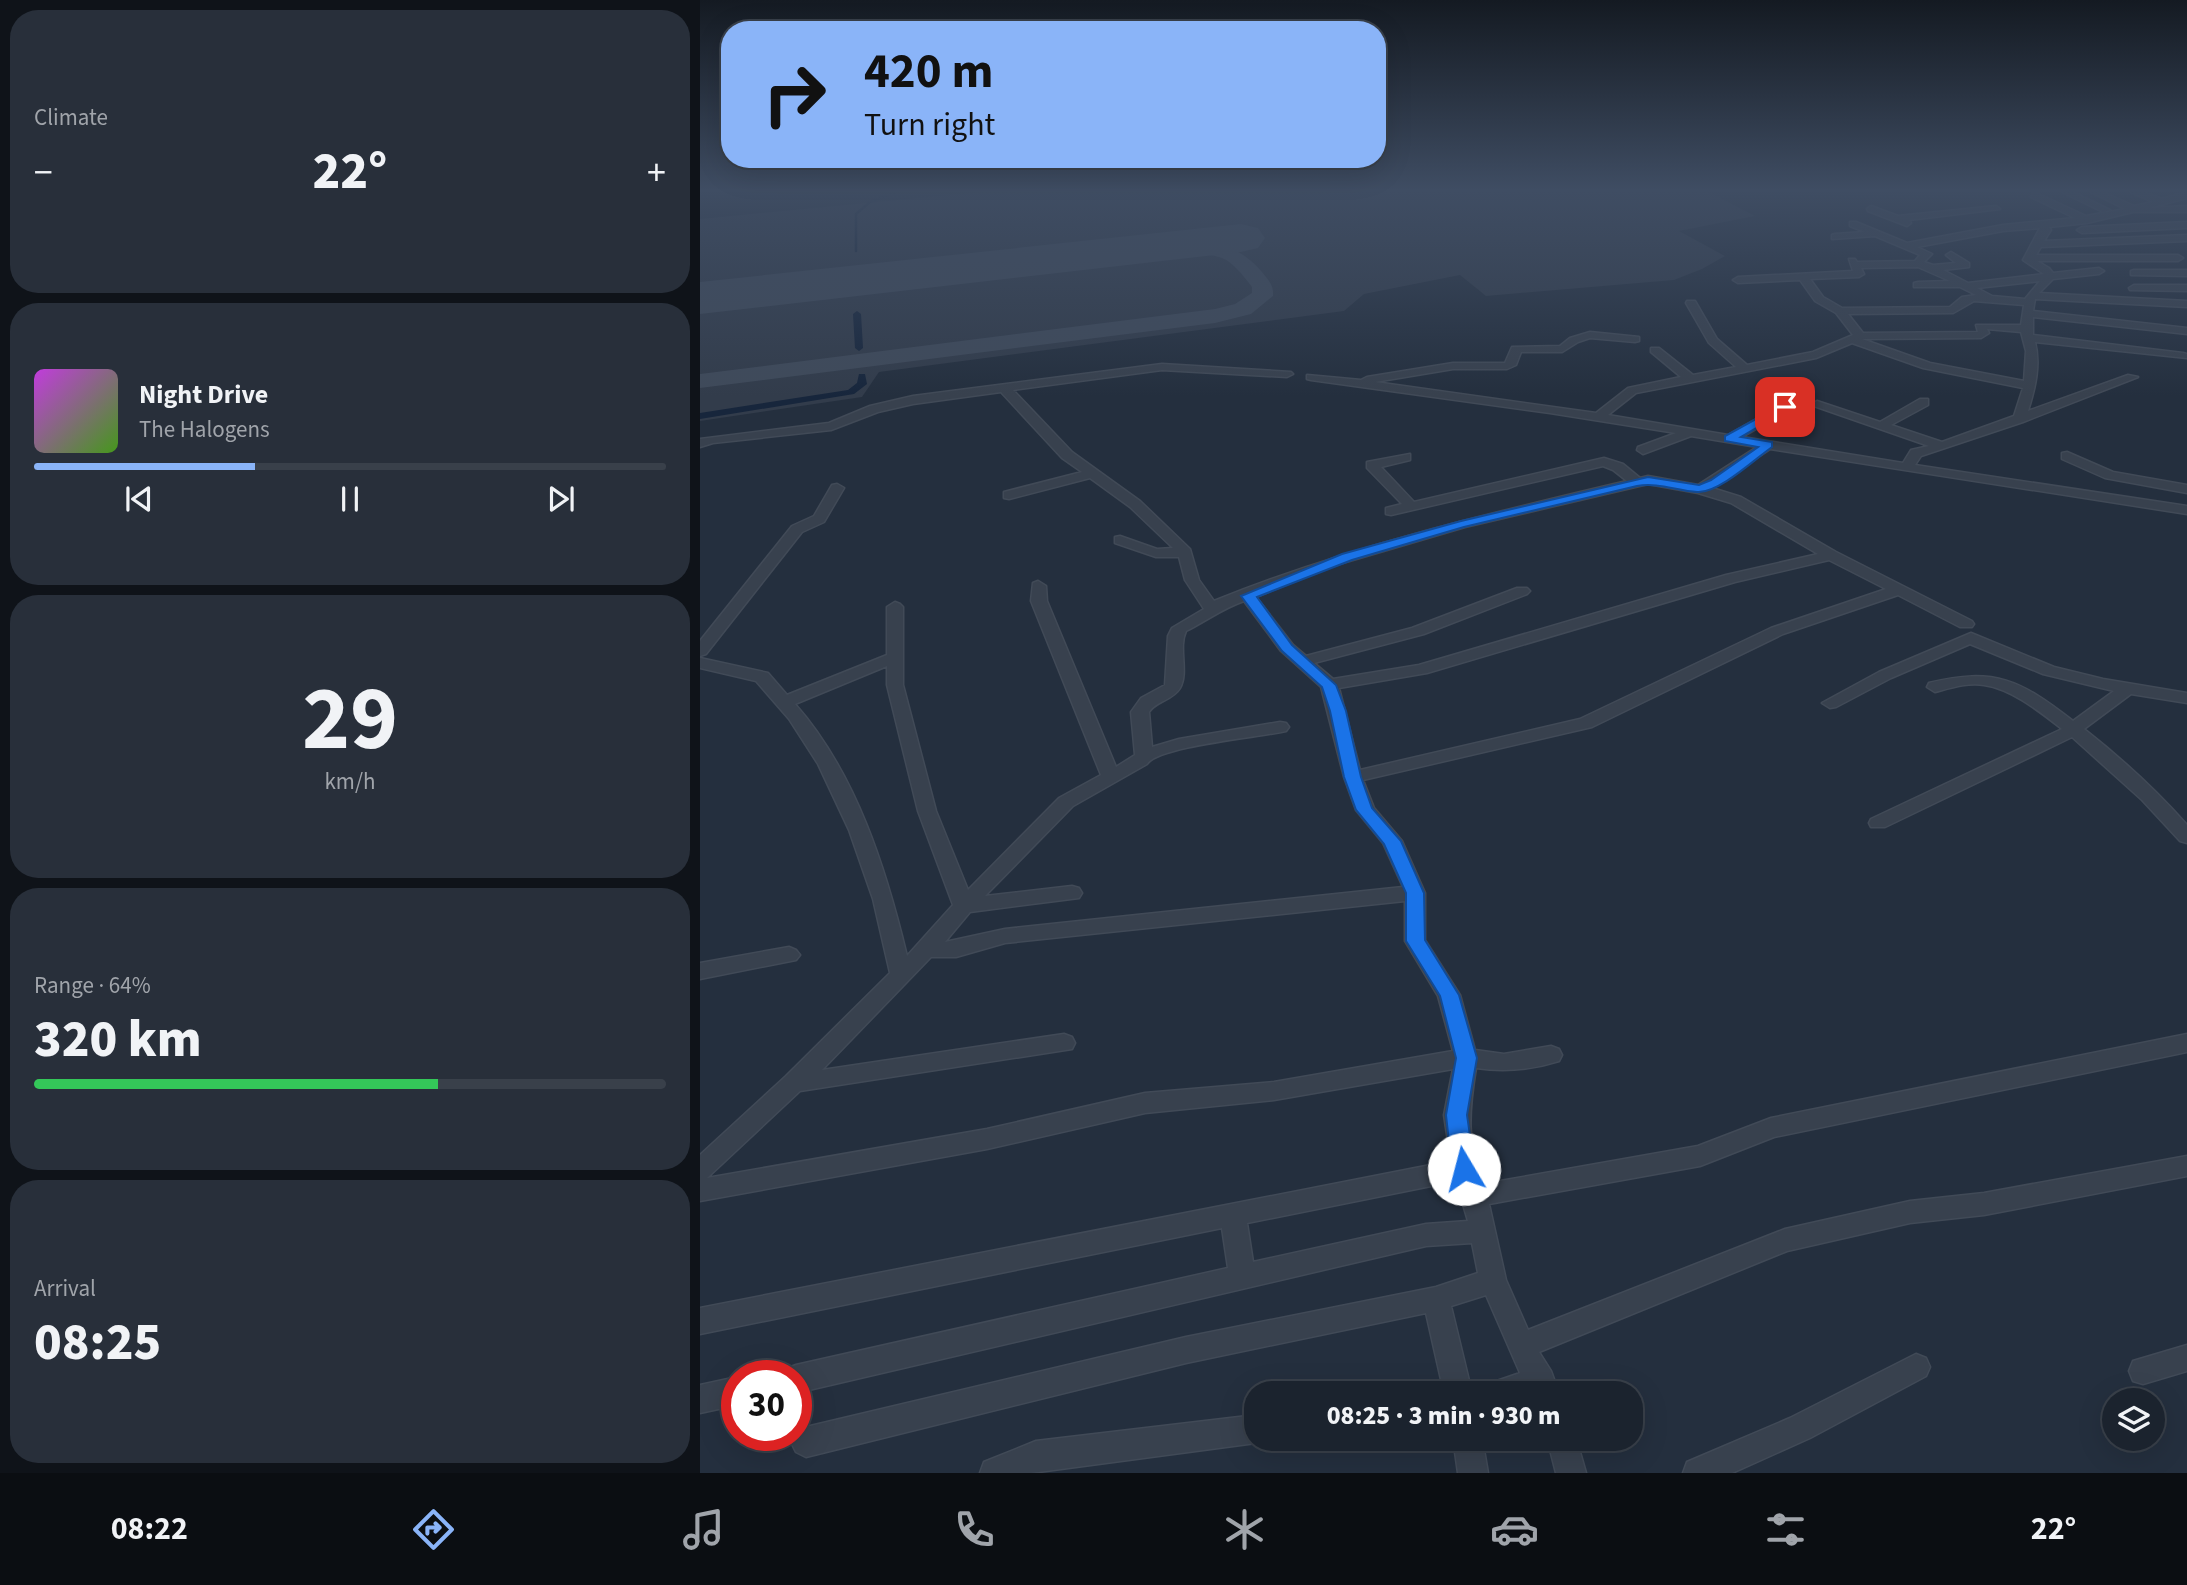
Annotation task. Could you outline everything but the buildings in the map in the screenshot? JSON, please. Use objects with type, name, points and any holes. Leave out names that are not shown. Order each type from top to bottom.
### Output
[{"type":"street","points":[[1919,264],[1921,259]]},
{"type":"street","points":[[1933,268],[1966,265],[1957,259]]},
{"type":"street","points":[[2029,259],[2049,272],[2050,277]]},
{"type":"street","points":[[2143,259],[2183,259]]},
{"type":"street","points":[[1738,280],[1858,274],[1853,263],[1919,264],[1933,268],[1987,297]]},
{"type":"street","points":[[1918,285],[1966,285],[2099,271]]},
{"type":"street","points":[[2134,273],[2187,273]]},
{"type":"street","points":[[1802,277],[1819,299],[1840,311],[1856,338],[1927,366],[2030,386]]},
{"type":"street","points":[[2019,419],[2030,386],[2032,351],[2028,333],[2029,304],[2050,277]]},
{"type":"street","points":[[2134,288],[2187,288]]},
{"type":"street","points":[[1840,311],[1953,310],[1966,299],[1987,297],[2187,331]]},
{"type":"street","points":[[1691,303],[1713,341],[1743,368]]},
{"type":"street","points":[[2029,304],[2187,304]]},
{"type":"street","points":[[1598,417],[1632,390],[1816,355],[1856,338],[1981,335],[1984,333],[1980,327],[1985,326],[2183,356]]},
{"type":"street","points":[[1357,383],[1394,374],[1453,366],[1507,366],[1512,363],[1516,349],[1562,349],[1573,339],[1582,337],[1600,335],[1635,339]]},
{"type":"street","points":[[1654,350],[1692,380]]},
{"type":"street","points":[[700,443],[711,439],[831,426],[886,406],[1162,367],[1287,374]]},
{"type":"street","points":[[1311,377],[1598,417],[1907,468],[2187,510]]},
{"type":"street","points":[[1907,468],[1916,453],[2133,377]]},
{"type":"street","points":[[1004,388],[1067,455],[1135,504],[1185,552],[1192,580],[1213,611]]},
{"type":"street","points":[[1883,425],[1924,401]]},
{"type":"street","points":[[1817,405],[1942,446]]},
{"type":"street","points":[[1730,439],[1785,407]]},
{"type":"street","points":[[1643,450],[1691,432]]},
{"type":"street","points":[[1700,489],[1715,482],[1768,445]]},
{"type":"street","points":[[2067,456],[2110,475],[2187,489]]},
{"type":"street","points":[[1405,457],[1372,465],[1411,506]]},
{"type":"street","points":[[1391,511],[1604,462],[1618,467],[1637,482]]},
{"type":"street","points":[[1009,495],[1094,473]]},
{"type":"street","points":[[1144,754],[1140,712],[1147,702],[1167,692],[1173,685],[1176,636],[1180,628],[1213,611],[1220,604],[1248,596],[1337,560],[1461,524],[1648,480],[1700,489],[1736,500],[1832,555],[1966,624]]},
{"type":"street","points":[[703,642],[797,529],[819,519],[837,488]]},
{"type":"street","points":[[1120,540],[1156,553],[1185,552]]},
{"type":"street","points":[[1329,685],[1421,670],[1731,578],[1832,555]]},
{"type":"street","points":[[1038,586],[1039,601],[1111,777]]},
{"type":"street","points":[[1353,777],[1586,723],[1776,631],[1901,589]]},
{"type":"street","points":[[1305,661],[1418,631],[1522,591]]},
{"type":"street","points":[[1248,596],[1287,648],[1305,661],[1329,685],[1364,810],[1392,841],[1415,893],[1415,941],[1449,995],[1466,1058],[1456,1115],[1464,1169],[1475,1196],[1493,1280],[1521,1346],[1540,1381]]},
{"type":"street","points":[[895,607],[895,685],[927,811],[964,906]]},
{"type":"street","points":[[1830,704],[1970,638],[2001,656],[2026,666],[2128,689],[2187,698]]},
{"type":"street","points":[[786,702],[895,657]]},
{"type":"street","points":[[700,663],[762,677],[786,702],[827,764],[859,830],[883,899],[900,973]]},
{"type":"street","points":[[1935,687],[1967,679],[1990,680],[2019,691],[2117,764],[2185,833]]},
{"type":"street","points":[[1878,823],[2029,753],[2072,730],[2128,689]]},
{"type":"street","points":[[700,1170],[794,1083],[900,973],[926,950],[964,906],[1066,802],[1135,764],[1144,754],[1179,744],[1280,727]]},
{"type":"street","points":[[964,906],[1072,893]]},
{"type":"street","points":[[926,950],[956,949],[1005,936],[1415,893]]},
{"type":"street","points":[[700,971],[789,955]]},
{"type":"street","points":[[794,1083],[1064,1042]]},
{"type":"street","points":[[1475,1196],[1700,1156],[1771,1128],[2187,1043]]},
{"type":"street","points":[[700,1190],[987,1139],[1145,1103],[1274,1091],[1466,1058],[1504,1063],[1551,1055]]},
{"type":"street","points":[[1521,1346],[1785,1240],[1910,1212],[1984,1204],[2187,1166]]},
{"type":"street","points":[[700,1321],[1464,1169]]},
{"type":"street","points":[[1233,1214],[1241,1276]]},
{"type":"street","points":[[812,1375],[1426,1235],[1481,1231]]},
{"type":"street","points":[[812,1441],[1186,1350],[1436,1299],[1493,1280]]},
{"type":"street","points":[[1436,1299],[1455,1381]]},
{"type":"street","points":[[2143,1371],[2187,1358]]},
{"type":"street","points":[[1698,1473],[1800,1428],[1916,1367]]},
{"type":"street","points":[[700,1399],[721,1394]]},
{"type":"street","points":[[995,1473],[1036,1456],[1244,1430]]},
{"type":"street","points":[[1469,1451],[1473,1473]]},
{"type":"street","points":[[1564,1451],[1571,1473]]},
{"type":"shaded area","points":[[700,259],[1720,259],[1674,280],[1486,296],[1460,275],[1364,294],[1344,311],[879,372],[862,397],[700,421]]},
{"type":"waterway","points":[[857,314],[859,348]]},
{"type":"waterway","points":[[700,416],[851,392],[862,384],[862,376]]},
{"type":"taxiway","points":[[700,381],[1215,316],[1243,309],[1262,296],[1263,287],[1238,259]]},
{"type":"runway","points":[[700,298],[1054,259]]},
{"type":"route","points":[[1464,1169],[1456,1115],[1466,1058],[1449,995],[1415,941],[1415,893],[1392,841],[1364,810],[1329,685],[1305,661],[1287,648],[1271,622],[1248,596],[1347,557],[1461,524],[1637,482],[1648,480],[1700,489],[1715,482],[1768,445],[1730,439],[1785,407]]}]
